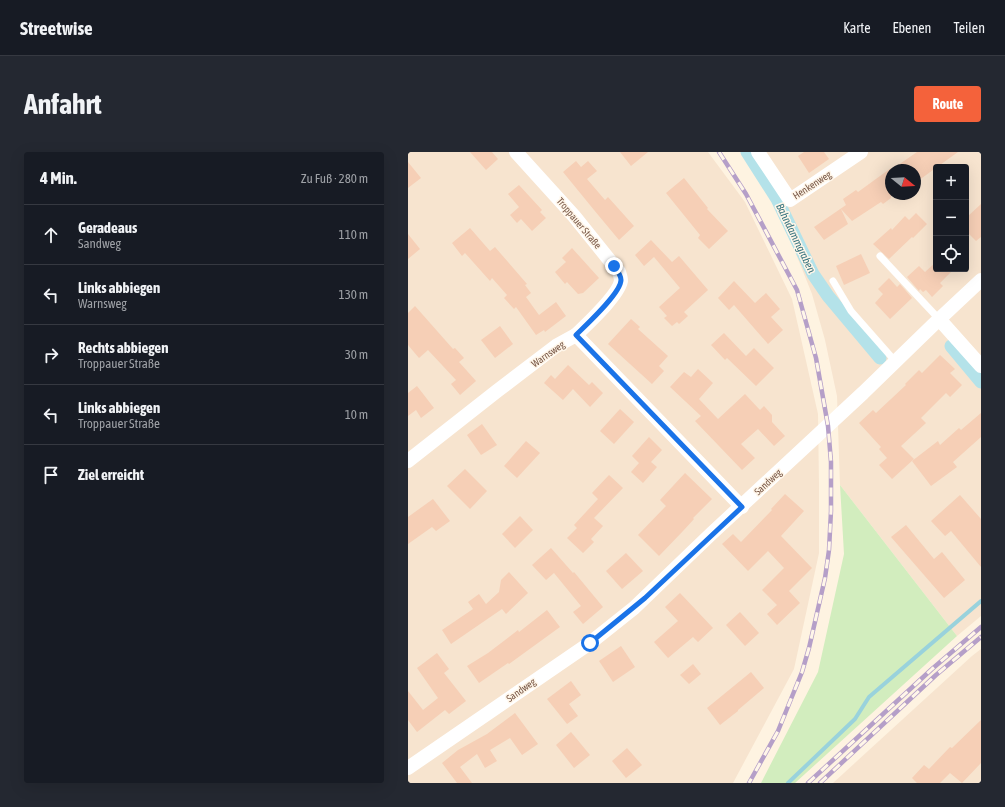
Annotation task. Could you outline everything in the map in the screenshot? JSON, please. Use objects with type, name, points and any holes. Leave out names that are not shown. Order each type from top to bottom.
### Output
[{"type":"street","name":"Troppauer Straße","points":[[516,152],[574,216],[619,272],[621,280],[614,295],[576,335]]},
{"type":"street","name":"Henkenweg","points":[[758,152],[790,200],[861,152]]},
{"type":"street","name":"Sandweg","points":[[408,768],[590,643],[645,598],[852,404],[981,280]]},
{"type":"street","points":[[939,319],[981,366]]},
{"type":"street","name":"Warnsweg","points":[[408,461],[556,346],[576,335],[742,507]]},
{"type":"lane","points":[[880,256],[939,319]]},
{"type":"lane","points":[[833,281],[851,311],[895,362]]},
{"type":"shaded area","points":[[408,152],[708,152],[745,202],[792,299],[818,414],[819,553],[794,669],[733,783],[408,783]]},
{"type":"shaded area","points":[[746,152],[981,152],[981,616],[957,636],[840,485],[837,396],[825,340],[812,294],[786,229],[756,166]]},
{"type":"shaded area","points":[[981,649],[981,783],[833,783],[972,656]]},
{"type":"green space","points":[[840,485],[957,636],[795,783],[761,783],[818,672],[844,554]]},
{"type":"building","points":[[470,152],[492,152],[498,159],[486,170]]},
{"type":"building","points":[[620,152],[648,152],[631,166]]},
{"type":"building","points":[[804,152],[824,152],[829,159],[809,173],[798,156]]},
{"type":"building","points":[[917,152],[958,152],[941,164],[933,164],[933,170],[921,179],[921,164],[900,164]]},
{"type":"building","points":[[576,161],[581,167],[588,161],[597,171],[587,179],[605,200],[608,197],[634,226],[619,240],[563,172]]},
{"type":"building","points":[[408,162],[421,178],[408,188]]},
{"type":"building","points":[[885,172],[885,200],[888,200],[883,204],[881,202],[852,221],[841,209],[848,224],[824,240],[814,227],[846,205],[843,199],[856,190],[858,192]]},
{"type":"building","points":[[684,178],[708,208],[707,209],[728,231],[709,249],[698,238],[700,235],[666,193]]},
{"type":"building","points":[[519,185],[542,210],[540,212],[546,218],[532,231],[521,219],[517,223],[510,215],[519,207],[508,194]]},
{"type":"building","points":[[981,204],[981,237],[976,241],[969,234],[969,215]]},
{"type":"building","points":[[916,213],[927,224],[889,259],[873,244],[891,228],[892,230],[905,216],[909,220]]},
{"type":"building","points":[[470,228],[490,251],[495,247],[527,284],[525,285],[531,293],[526,297],[539,315],[556,302],[566,316],[545,332],[544,330],[536,335],[516,307],[514,309],[504,298],[507,295],[492,278],[490,281],[465,253],[462,256],[452,243]]},
{"type":"building","points":[[408,234],[420,249],[408,259]]},
{"type":"building","points":[[651,240],[672,262],[679,256],[708,290],[684,312],[688,316],[679,324],[677,322],[672,326],[664,318],[667,316],[659,307],[680,288],[654,257],[644,266],[635,255]]},
{"type":"building","points":[[572,248],[599,278],[583,293],[578,294],[567,282],[565,284],[555,272],[566,262],[562,258]]},
{"type":"building","points":[[861,254],[870,273],[844,285],[836,266]]},
{"type":"building","points":[[933,265],[933,272],[951,272],[940,283],[943,286],[932,297],[926,290],[923,292],[920,289],[919,291],[907,277],[919,266],[925,272]]},
{"type":"building","points":[[889,278],[897,287],[900,284],[912,298],[890,319],[875,303],[883,294],[878,289]]},
{"type":"building","points":[[734,281],[755,303],[766,293],[780,309],[771,317],[783,330],[768,344],[734,305],[729,310],[718,298]]},
{"type":"building","points":[[415,306],[453,349],[455,348],[464,358],[459,362],[476,381],[460,395],[451,384],[456,380],[428,350],[419,358],[408,345],[408,313]]},
{"type":"building","points":[[631,319],[640,327],[638,329],[668,356],[659,366],[664,371],[652,384],[608,344]]},
{"type":"building","points":[[500,326],[513,344],[495,358],[481,340]]},
{"type":"building","points":[[724,333],[746,356],[754,348],[774,368],[756,386],[727,358],[725,360],[711,345]]},
{"type":"building","points":[[940,355],[955,369],[950,373],[962,385],[950,397],[946,393],[921,418],[926,423],[901,446],[914,459],[892,479],[879,465],[887,458],[879,449],[881,447],[859,423],[873,410],[876,413],[906,385],[905,384],[919,370],[922,373]]},
{"type":"building","points":[[568,365],[589,385],[592,382],[603,393],[590,407],[573,389],[563,400],[544,383],[551,375],[555,379]]},
{"type":"building","points":[[698,369],[713,383],[699,399],[718,419],[745,394],[760,410],[764,406],[772,415],[772,422],[785,436],[774,446],[758,429],[741,444],[755,458],[742,470],[695,421],[701,416],[670,387],[684,372],[691,377]]},
{"type":"building","points":[[417,386],[434,408],[421,418],[416,410],[408,416],[408,393]]},
{"type":"building","points":[[620,409],[634,422],[614,444],[600,431]]},
{"type":"building","points":[[981,413],[981,437],[953,462],[957,467],[931,486],[912,461],[938,441],[940,445],[959,428],[961,430]]},
{"type":"building","points":[[482,424],[497,445],[481,455],[467,435]]},
{"type":"building","points":[[649,437],[662,450],[651,462],[657,467],[643,483],[631,472],[639,463],[632,456]]},
{"type":"building","points":[[526,441],[540,453],[517,478],[504,466]]},
{"type":"building","points":[[465,469],[487,491],[470,509],[447,486]]},
{"type":"building","points":[[685,473],[712,499],[659,556],[638,535],[666,506],[660,500]]},
{"type":"building","points":[[609,475],[623,488],[594,518],[603,526],[591,539],[594,542],[583,553],[567,538],[577,528],[574,525],[598,499],[592,493]]},
{"type":"building","points":[[785,494],[804,511],[781,536],[812,568],[789,591],[800,603],[777,625],[767,614],[777,605],[762,590],[784,568],[768,551],[748,571],[722,544],[733,534],[741,542],[772,510],[771,509]]},
{"type":"building","points":[[960,495],[981,519],[981,567],[951,531],[945,536],[931,521]]},
{"type":"building","points":[[433,499],[450,521],[436,531],[432,527],[408,544],[408,517]]},
{"type":"building","points":[[520,516],[533,530],[515,548],[502,534]]},
{"type":"building","points":[[906,525],[934,559],[942,552],[965,580],[944,598],[891,537]]},
{"type":"building","points":[[551,548],[573,573],[574,572],[603,607],[583,624],[573,612],[581,606],[554,573],[546,580],[532,565]]},
{"type":"building","points":[[626,553],[643,571],[622,589],[606,571]]},
{"type":"building","points":[[509,572],[528,593],[506,614],[502,609],[451,644],[442,630],[473,609],[468,602],[479,594],[486,604],[499,592],[501,580]]},
{"type":"building","points":[[680,593],[713,628],[698,642],[693,637],[668,658],[654,642],[678,621],[665,607]]},
{"type":"building","points":[[547,610],[560,627],[509,664],[508,663],[479,683],[467,666],[488,653],[518,630],[519,632]]},
{"type":"building","points":[[740,612],[759,633],[745,646],[726,625]]},
{"type":"building","points":[[621,646],[635,667],[613,682],[599,661]]},
{"type":"building","points":[[437,653],[449,669],[444,673],[466,701],[449,714],[445,710],[417,732],[408,720],[408,691],[423,710],[438,698],[417,668]]},
{"type":"building","points":[[693,664],[701,674],[689,684],[680,675]]},
{"type":"building","points":[[751,672],[764,688],[720,725],[707,708]]},
{"type":"building","points":[[571,681],[581,695],[569,704],[578,716],[567,724],[547,699]]},
{"type":"building","points":[[515,713],[538,744],[522,755],[510,738],[490,750],[497,761],[485,768],[477,754],[460,767],[472,783],[457,783],[442,763],[458,750],[487,734]]},
{"type":"building","points":[[981,720],[981,763],[962,783],[950,773],[940,783],[917,783],[912,778],[924,765],[929,769],[950,747],[952,748]]},
{"type":"building","points":[[571,732],[590,755],[574,768],[556,745]]},
{"type":"building","points":[[627,748],[642,765],[626,778],[612,761]]},
{"type":"waterway","name":"Bahndammgraben","points":[[747,152],[777,199],[813,274],[828,296],[880,358]]},
{"type":"waterway","name":"Bahndammgraben","points":[[951,346],[981,382]]},
{"type":"waterway","points":[[788,783],[855,719],[869,697],[981,601]]},
{"type":"railway","points":[[719,152],[746,194],[797,290],[816,358],[828,426],[831,462],[829,550],[825,578],[809,648],[802,672],[778,731],[749,783]]},
{"type":"railway","points":[[808,783],[932,669],[981,627]]},
{"type":"railway","points":[[820,783],[936,675],[981,637]]},
{"type":"route","points":[[590,643],[634,608],[695,552],[711,534],[742,507],[576,335],[614,295],[619,287],[621,280],[619,272],[614,266]]}]
